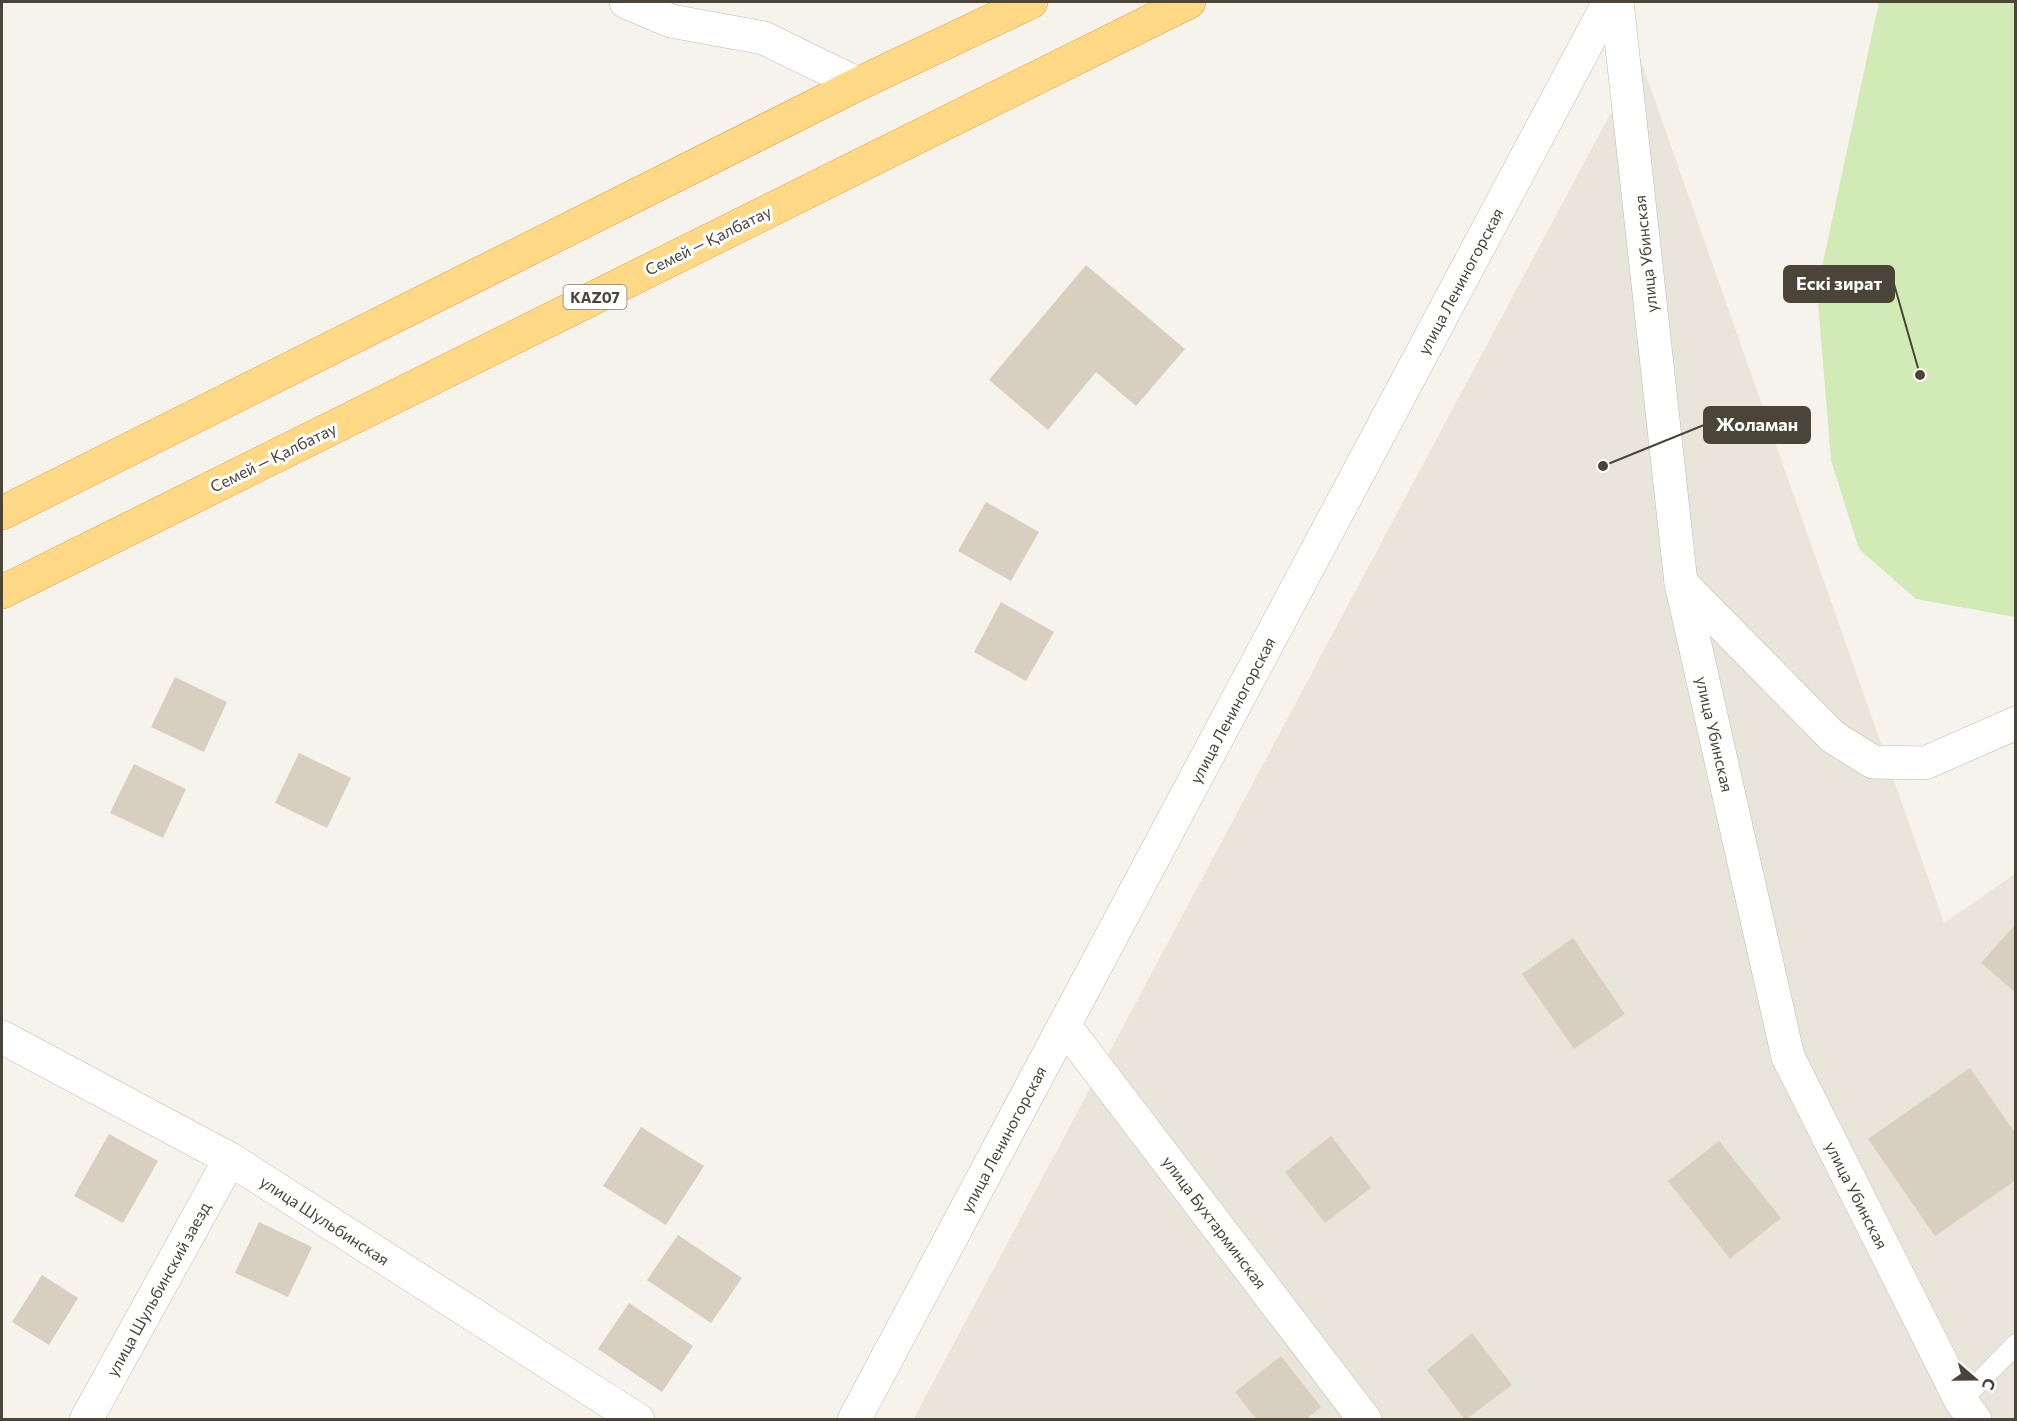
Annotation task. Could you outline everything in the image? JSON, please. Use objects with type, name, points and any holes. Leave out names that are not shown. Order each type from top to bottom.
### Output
[{"type":"highway","points":[[2,513],[858,84],[1031,2]]},
{"type":"highway","name":"Семей — Қалбатау","points":[[2,591],[1189,2]]},
{"type":"street","points":[[626,2],[671,21],[764,38],[858,84]]},
{"type":"street","name":"улица Лениногорская","points":[[854,1419],[1609,2]]},
{"type":"street","name":"улица Убинская","points":[[1617,2],[1681,583],[1788,1057],[1961,1413]]},
{"type":"street","points":[[1681,583],[1833,737],[1873,762],[1925,764],[2016,723]]},
{"type":"street","name":"улица Бухтарминская","points":[[1064,1025],[1365,1419]]},
{"type":"street","name":"улица Шульбинская","points":[[2,1037],[230,1159],[638,1419]]},
{"type":"street","name":"улица Шульбинский заезд","points":[[86,1419],[230,1159]]},
{"type":"lane","points":[[1961,1413],[2016,1344]]},
{"type":"shaded area","points":[[1640,58],[1944,923],[2015,874],[2015,1419],[913,1420]]},
{"type":"green space","points":[[1879,2],[2015,2],[2015,617],[1916,599],[1859,549],[1831,460],[1817,290]]},
{"type":"building","points":[[1086,265],[1185,349],[1136,406],[1096,372],[1048,430],[989,380]]},
{"type":"building","points":[[986,502],[1039,532],[1011,581],[958,551]]},
{"type":"building","points":[[1001,602],[1054,632],[1026,681],[974,652]]},
{"type":"building","points":[[175,677],[227,702],[204,752],[151,727]]},
{"type":"building","points":[[299,753],[351,778],[327,828],[275,803]]},
{"type":"building","points":[[134,764],[186,789],[163,838],[110,813]]},
{"type":"building","points":[[2016,924],[2016,993],[1981,963]]},
{"type":"building","points":[[1573,938],[1625,1014],[1574,1049],[1522,974]]},
{"type":"building","points":[[1970,1068],[2016,1134],[2016,1180],[1935,1236],[1868,1139]]},
{"type":"building","points":[[641,1127],[704,1166],[666,1225],[603,1186]]},
{"type":"building","points":[[109,1134],[158,1161],[123,1223],[74,1196]]},
{"type":"building","points":[[1331,1136],[1371,1188],[1325,1223],[1285,1172]]},
{"type":"building","points":[[1719,1141],[1781,1218],[1730,1259],[1668,1181]]},
{"type":"building","points":[[259,1222],[312,1247],[288,1297],[235,1273]]},
{"type":"building","points":[[678,1235],[742,1278],[711,1323],[647,1280]]},
{"type":"building","points":[[42,1275],[78,1298],[49,1345],[12,1322]]},
{"type":"building","points":[[629,1303],[693,1346],[662,1392],[598,1349]]},
{"type":"building","points":[[1472,1333],[1512,1385],[1465,1420],[1427,1370]]},
{"type":"building","points":[[1281,1356],[1321,1407],[1305,1420],[1257,1420],[1235,1392]]},
{"type":"place","name":"Ескі зират","points":[[1920,375]]},
{"type":"place","name":"Жоламан","points":[[1603,466]]}]
